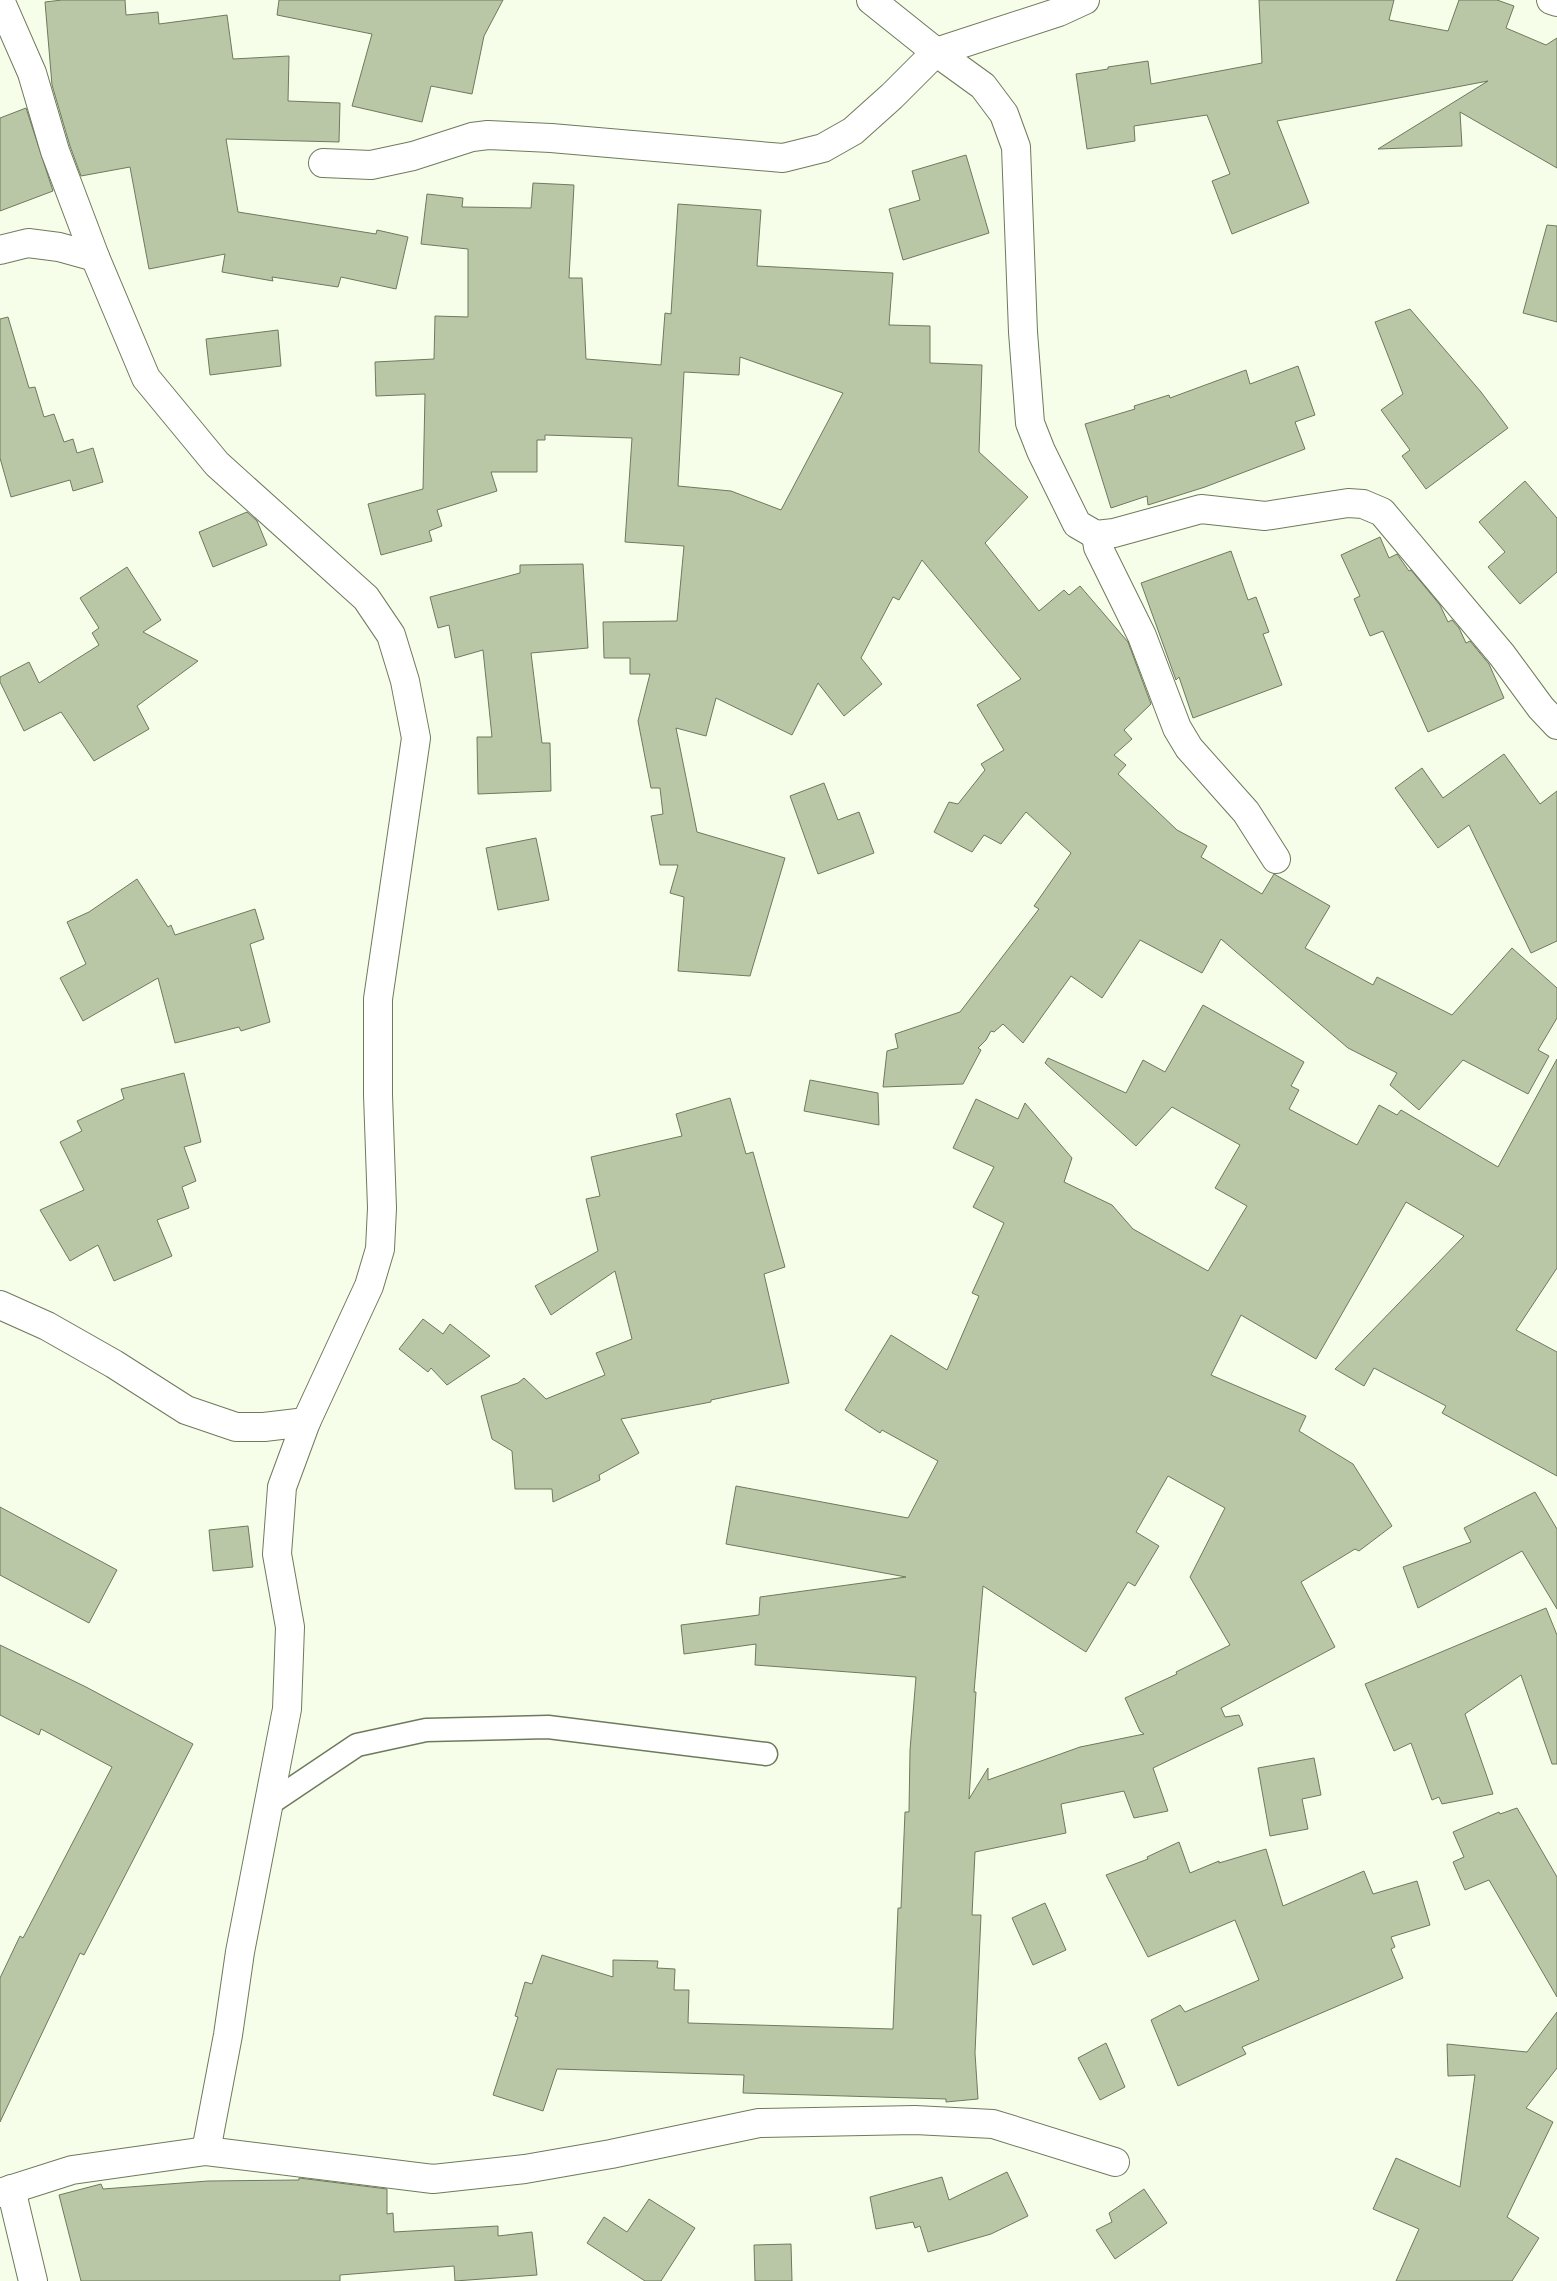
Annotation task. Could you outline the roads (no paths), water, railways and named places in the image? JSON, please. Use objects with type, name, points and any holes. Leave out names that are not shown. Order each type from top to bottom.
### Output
[{"type":"street","points":[[0,0],[32,73],[54,151],[95,258],[146,378],[217,464],[366,598],[391,636],[404,680],[416,738],[378,999],[378,1095],[382,1208],[380,1248],[369,1286],[306,1422],[282,1487],[277,1554],[290,1627],[287,1709],[240,1952],[228,2035],[206,2151]]},
{"type":"street","points":[[871,0],[936,52],[983,86],[1004,114],[1016,147],[1023,332],[1030,423],[1041,452],[1077,524],[1096,536],[1200,510],[1265,516],[1348,504],[1363,504],[1372,507],[1382,512],[1502,655],[1541,708],[1557,725]]},
{"type":"street","points":[[322,163],[371,165],[413,156],[472,137],[505,135],[783,158],[823,148],[853,131],[892,96],[936,52],[1059,12],[1085,0]]},
{"type":"street","points":[[1551,0],[1557,2]]},
{"type":"street","points":[[0,250],[28,242],[59,247],[95,258]]},
{"type":"street","points":[[1096,536],[1098,547],[1142,636],[1177,728],[1189,748],[1246,812],[1276,859]]},
{"type":"street","points":[[0,1305],[47,1326],[114,1364],[186,1410],[236,1427],[264,1428],[306,1422]]},
{"type":"street","points":[[33,2281],[6,2191],[72,2170],[206,2151],[433,2178],[534,2168],[759,2123],[915,2120],[993,2124],[1114,2162]]},
{"type":"lane","points":[[269,1804],[357,1745],[426,1730],[548,1727],[766,1754]]}]
